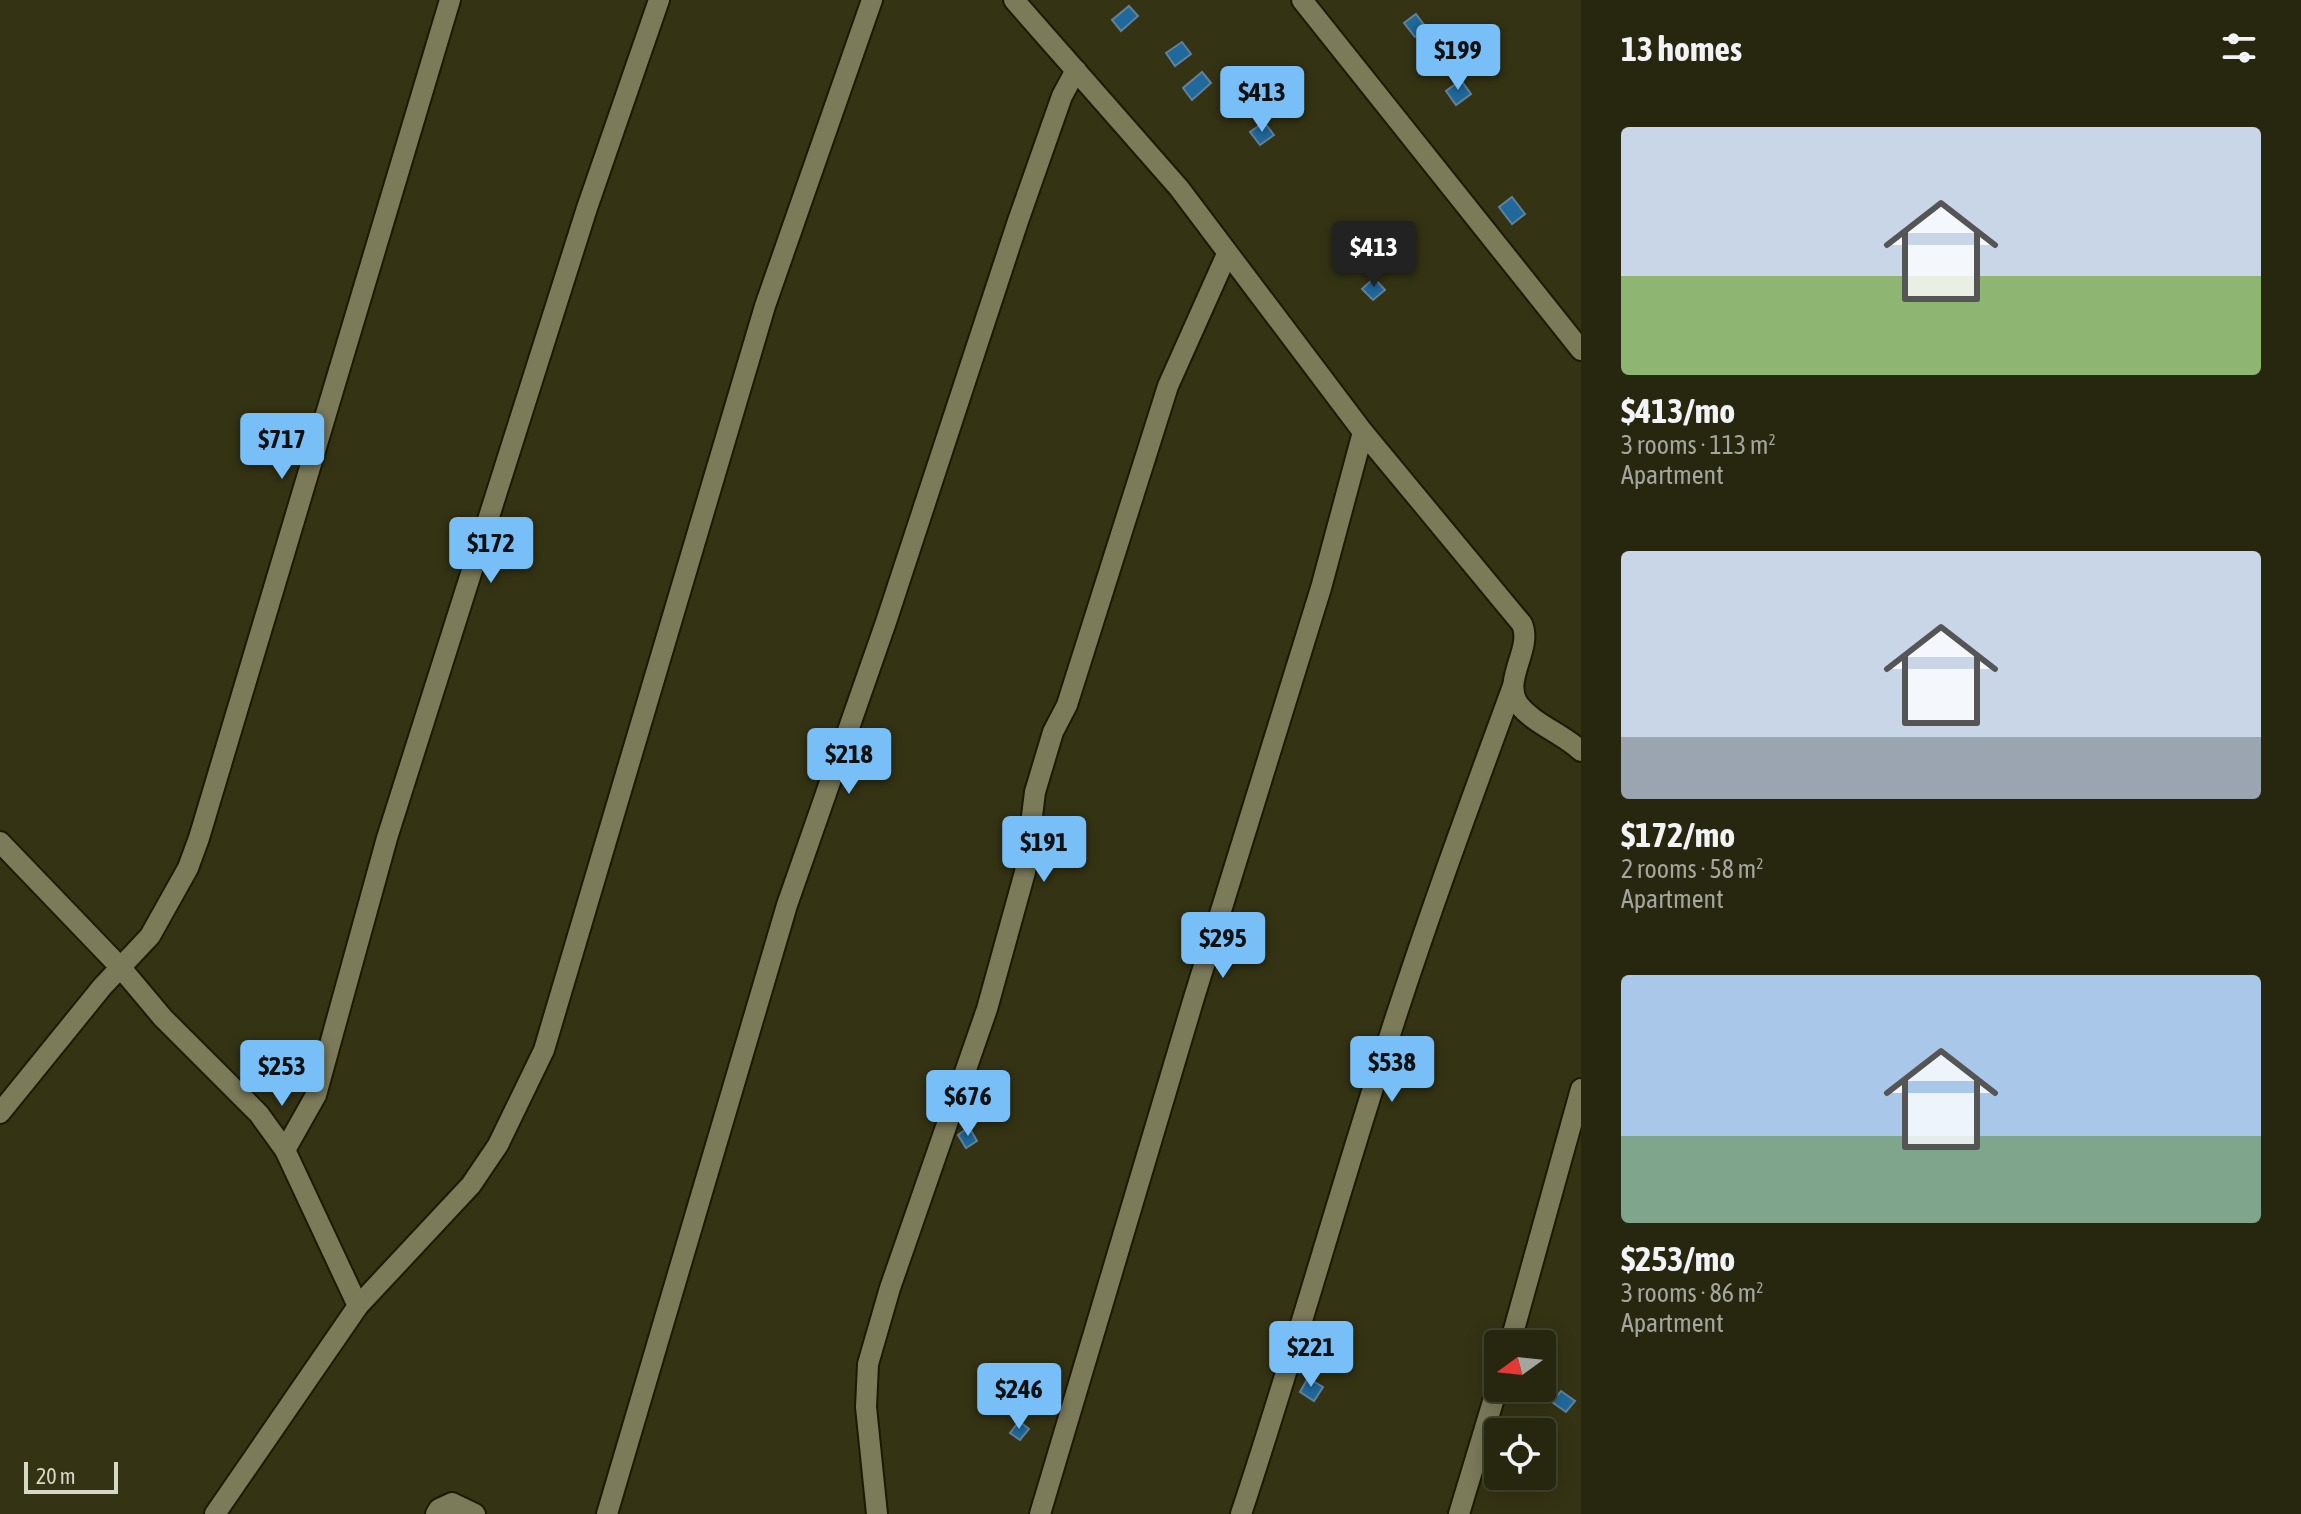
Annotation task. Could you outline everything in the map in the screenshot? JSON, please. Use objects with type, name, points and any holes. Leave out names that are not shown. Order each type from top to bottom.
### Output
[{"type":"street","points":[[0,1113],[150,936],[188,868],[450,0]]},
{"type":"street","points":[[285,1150],[316,1095],[397,808],[587,208],[659,0]]},
{"type":"street","points":[[215,1514],[358,1306],[471,1185],[498,1145],[544,1050],[765,306],[872,0]]},
{"type":"street","points":[[1014,0],[1179,188],[1363,432],[1522,624],[1525,640],[1513,685],[1404,991],[1241,1514]]},
{"type":"street","points":[[1302,0],[1581,350]]},
{"type":"street","points":[[607,1514],[787,905],[886,622],[1018,221],[1062,96],[1076,70]]},
{"type":"street","points":[[877,1514],[866,1407],[868,1364],[890,1288],[987,1009],[1025,872],[1035,792],[1053,732],[1067,705],[1168,386],[1227,254]]},
{"type":"street","points":[[1040,1514],[1193,1001],[1321,588],[1363,432]]},
{"type":"street","points":[[1513,685],[1514,695],[1522,708],[1581,751]]},
{"type":"street","points":[[0,842],[121,968],[163,1018],[259,1114],[285,1150],[358,1306]]},
{"type":"street","points":[[1514,1330],[1581,1089]]},
{"type":"street","points":[[1459,1514],[1493,1402]]},
{"type":"street","points":[[436,1514],[439,1509],[452,1503],[475,1514]]},
{"type":"building","points":[[1129,6],[1138,16],[1121,31],[1112,20]]},
{"type":"building","points":[[1416,14],[1427,29],[1415,37],[1404,23]]},
{"type":"building","points":[[1182,42],[1191,54],[1175,66],[1166,53]]},
{"type":"building","points":[[1202,72],[1211,83],[1192,100],[1183,88]]},
{"type":"building","points":[[1461,80],[1471,94],[1456,105],[1446,91]]},
{"type":"building","points":[[1264,122],[1274,135],[1260,145],[1250,132]]},
{"type":"building","points":[[1512,197],[1525,214],[1512,224],[1499,207]]},
{"type":"building","points":[[1374,278],[1385,290],[1373,300],[1362,289]]},
{"type":"building","points":[[969,1127],[977,1141],[966,1148],[958,1135]]},
{"type":"building","points":[[1308,1378],[1323,1387],[1314,1401],[1300,1392]]},
{"type":"building","points":[[1561,1391],[1575,1401],[1566,1412],[1552,1402],[1556,1402]]},
{"type":"building","points":[[1019,1421],[1029,1429],[1020,1440],[1010,1433]]}]
